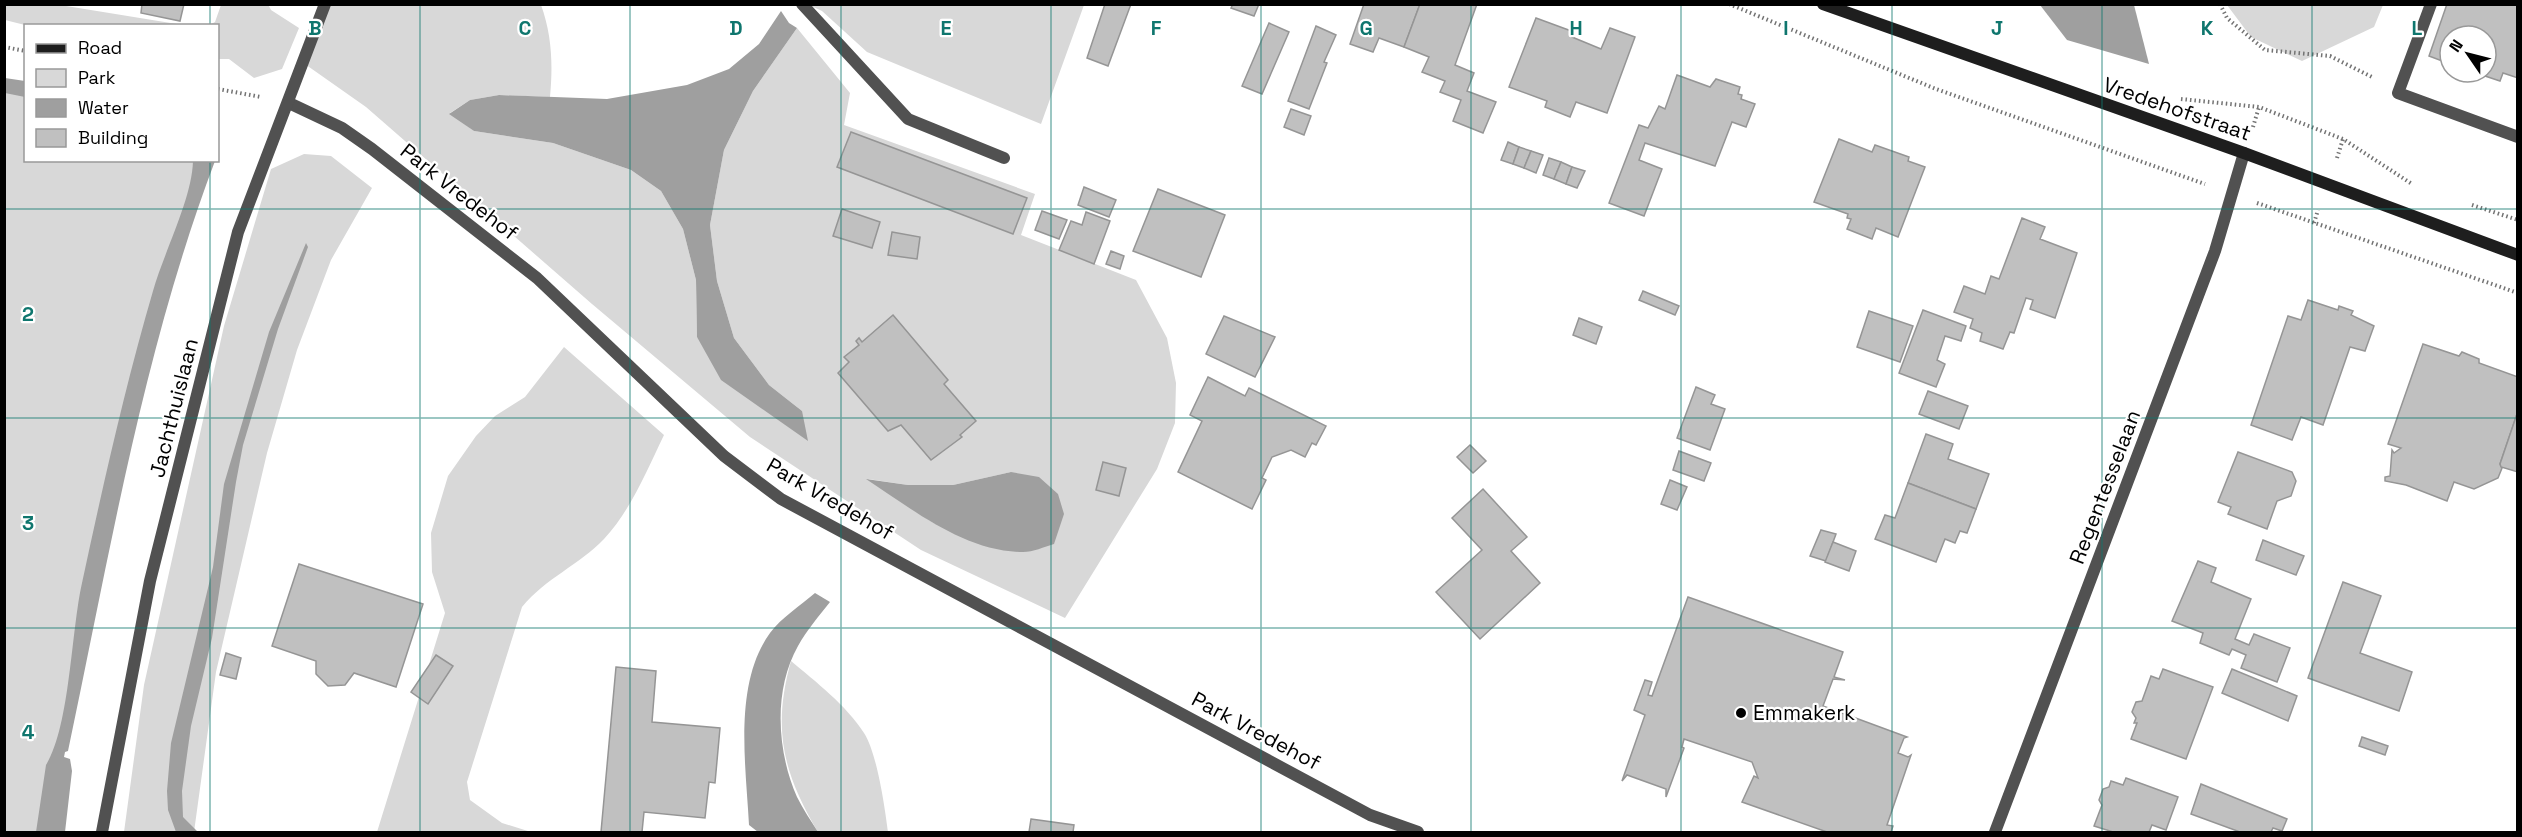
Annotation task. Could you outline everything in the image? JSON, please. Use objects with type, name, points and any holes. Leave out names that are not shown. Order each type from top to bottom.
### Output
[{"type":"main road","name":"Vredehofstraat","points":[[1823,4],[2244,153],[2517,255]]},
{"type":"street","name":"Jachthuislaan","points":[[102,832],[150,581],[238,232],[325,4]]},
{"type":"street","points":[[802,4],[908,119],[1004,158]]},
{"type":"street","points":[[2431,4],[2398,93],[2517,137]]},
{"type":"street","name":"Park Vredehof","points":[[289,103],[342,128],[537,278],[724,456],[781,499],[1360,809],[1418,832]]},
{"type":"street","name":"Regentesselaan","points":[[1995,832],[2215,251],[2244,153]]},
{"type":"path","points":[[1729,4],[1936,89],[2517,293]]},
{"type":"path","points":[[2220,4],[2227,18],[2265,50],[2330,56],[2398,93]]},
{"type":"path","points":[[4,47],[24,51]]},
{"type":"path","points":[[219,89],[289,103]]},
{"type":"path","points":[[2171,98],[2259,107],[2343,139],[2419,188]]},
{"type":"path","points":[[2463,202],[2517,220]]},
{"type":"green space","points":[[60,4],[177,24],[24,25],[5,20],[5,5]]},
{"type":"green space","points":[[268,4],[271,10],[299,28],[282,69],[254,78],[229,59],[219,59],[219,24],[211,24],[215,22],[221,5]]},
{"type":"green space","points":[[325,5],[541,5],[551,50],[550,97],[499,95],[470,100],[450,113],[474,131],[553,143],[631,170],[661,191],[683,229],[696,280],[697,337],[802,411],[769,385],[734,338],[717,281],[710,225],[724,150],[753,91],[797,28],[850,93],[844,125],[1035,194],[1021,235],[1136,280],[1167,338],[1176,383],[1175,423],[1157,469],[1065,618],[921,550],[750,437],[592,304],[366,107],[302,62]],"holes":[[[1011,472],[935,524],[868,479],[908,485],[953,485]]]},
{"type":"green space","points":[[809,5],[1084,5],[1041,124],[867,52],[822,11]]},
{"type":"green space","points":[[2227,5],[2383,5],[2374,27],[2302,61],[2251,37]]},
{"type":"green space","points":[[4,89],[24,92],[24,162],[199,162],[88,595],[49,832],[5,832]]},
{"type":"green space","points":[[304,154],[331,156],[372,188],[331,260],[297,350],[267,453],[216,672],[194,832],[124,832],[144,685],[224,326],[271,169]]},
{"type":"green space","points":[[564,347],[664,435],[638,489],[614,528],[584,557],[541,588],[522,607],[467,782],[470,800],[502,823],[531,832],[377,832],[445,613],[432,572],[431,533],[448,476],[476,436],[495,416],[525,397]]},
{"type":"green space","points":[[791,661],[840,703],[864,733],[877,767],[888,832],[818,832],[806,811],[796,790],[784,750],[782,708]]},
{"type":"water","points":[[2040,5],[2134,5],[2149,64],[2067,40]]},
{"type":"water","points":[[781,11],[789,23],[797,28],[753,91],[724,150],[710,225],[717,281],[734,338],[769,385],[802,411],[808,441],[721,380],[697,337],[696,280],[683,229],[661,191],[631,170],[553,143],[474,131],[449,114],[470,100],[499,95],[607,99],[687,85],[729,69],[759,44]]},
{"type":"water","points":[[5,78],[24,81],[24,97],[5,93]]},
{"type":"water","points":[[193,162],[215,162],[168,306],[130,453],[68,751],[65,752],[64,757],[70,759],[72,771],[65,832],[36,832],[46,765],[54,748],[65,703],[78,603],[115,436],[153,291],[183,209]]},
{"type":"water","points":[[306,243],[308,247],[278,329],[243,445],[212,638],[191,726],[182,791],[183,817],[198,832],[176,832],[168,810],[167,791],[171,743],[213,567],[224,484],[269,332]]},
{"type":"water","points":[[1011,472],[1039,477],[1058,494],[1064,514],[1054,544],[1023,552],[980,545],[940,527],[866,479],[908,485],[953,485]]},
{"type":"water","points":[[815,593],[830,602],[805,634],[790,663],[781,701],[781,721],[785,761],[790,779],[799,801],[818,832],[758,832],[749,825],[745,752],[744,726],[751,676],[758,653],[770,633],[785,617]]},
{"type":"building","points":[[142,4],[184,4],[180,21],[141,13]]},
{"type":"building","points":[[1105,4],[1131,4],[1108,66],[1087,58]]},
{"type":"building","points":[[1233,4],[1259,4],[1254,16],[1231,8]]},
{"type":"building","points":[[1364,4],[1420,4],[1404,47],[1379,38],[1373,52],[1350,44]]},
{"type":"building","points":[[1420,4],[1477,4],[1455,65],[1474,73],[1467,91],[1496,102],[1483,133],[1453,121],[1461,100],[1440,92],[1445,81],[1422,72],[1429,57],[1404,47]]},
{"type":"building","points":[[2447,4],[2518,4],[2518,78],[2503,73],[2500,81],[2498,80],[2498,24],[2440,24]]},
{"type":"building","points":[[1536,18],[1574,32],[1572,37],[1601,49],[1610,28],[1635,37],[1607,113],[1576,102],[1570,117],[1545,107],[1547,101],[1509,87]]},
{"type":"building","points":[[1269,23],[1289,32],[1262,94],[1242,86]]},
{"type":"building","points":[[1316,26],[1336,35],[1324,62],[1327,63],[1309,109],[1288,101]]},
{"type":"building","points":[[2438,30],[2438,59],[2429,56]]},
{"type":"building","points":[[1677,75],[1710,87],[1716,79],[1740,87],[1738,94],[1742,95],[1741,99],[1755,104],[1746,127],[1732,122],[1715,166],[1645,143],[1639,160],[1662,169],[1644,216],[1609,203],[1639,125],[1648,128],[1659,106],[1665,109]]},
{"type":"building","points":[[1291,109],[1311,116],[1304,135],[1284,127]]},
{"type":"building","points":[[851,132],[1027,198],[1013,234],[837,167]]},
{"type":"building","points":[[1839,139],[1872,152],[1875,145],[1909,157],[1908,161],[1925,167],[1898,237],[1876,228],[1872,239],[1847,229],[1851,219],[1847,218],[1848,214],[1814,202]]},
{"type":"building","points":[[1508,142],[1519,147],[1513,164],[1501,160]]},
{"type":"building","points":[[1519,147],[1531,151],[1524,168],[1513,164]]},
{"type":"building","points":[[1531,151],[1543,155],[1536,173],[1524,168]]},
{"type":"building","points":[[1549,158],[1561,162],[1554,179],[1543,175]]},
{"type":"building","points":[[1561,162],[1572,167],[1566,184],[1554,179]]},
{"type":"building","points":[[1572,167],[1585,171],[1577,188],[1566,184]]},
{"type":"building","points":[[1084,187],[1116,200],[1109,217],[1078,205]]},
{"type":"building","points":[[1158,189],[1225,215],[1201,277],[1133,251]]},
{"type":"building","points":[[842,209],[880,222],[872,248],[833,236]]},
{"type":"building","points":[[1042,211],[1067,220],[1059,239],[1035,230]]},
{"type":"building","points":[[1086,212],[1110,221],[1094,264],[1059,250],[1071,221],[1082,225]]},
{"type":"building","points":[[2022,218],[2045,227],[2040,239],[2077,253],[2055,318],[2030,309],[2033,300],[2026,298],[2014,333],[2010,332],[2003,349],[1980,341],[1982,333],[1970,328],[1973,319],[1954,312],[1964,286],[1985,294],[1991,276],[1999,279]]},
{"type":"building","points":[[892,232],[920,237],[917,259],[888,255]]},
{"type":"building","points":[[1111,251],[1124,256],[1120,269],[1106,264]]},
{"type":"building","points":[[1643,291],[1679,306],[1675,315],[1639,300]]},
{"type":"building","points":[[2308,300],[2338,310],[2339,306],[2353,311],[2351,315],[2374,326],[2365,351],[2350,347],[2323,425],[2301,417],[2292,440],[2251,425],[2288,316],[2301,320]]},
{"type":"building","points":[[1923,310],[1966,326],[1961,341],[1945,336],[1937,360],[1945,364],[1936,387],[1899,373]]},
{"type":"building","points":[[1869,311],[1913,326],[1900,362],[1857,347]]},
{"type":"building","points":[[893,315],[948,380],[944,384],[976,421],[960,435],[962,437],[931,460],[901,425],[888,431],[838,373],[849,362],[844,357],[859,345],[856,341],[859,338],[862,342]]},
{"type":"building","points":[[1224,316],[1275,337],[1255,377],[1206,354]]},
{"type":"building","points":[[1579,318],[1602,327],[1596,344],[1573,335]]},
{"type":"building","points":[[2423,344],[2459,356],[2462,352],[2479,359],[2479,363],[2518,377],[2518,411],[2500,464],[2502,468],[2498,478],[2474,489],[2454,482],[2447,501],[2406,485],[2385,481],[2385,477],[2390,476],[2392,450],[2394,453],[2401,448],[2388,444]]},
{"type":"building","points":[[1208,377],[1245,396],[1249,388],[1326,426],[1316,445],[1312,443],[1305,457],[1291,450],[1272,457],[1262,478],[1266,480],[1252,509],[1178,472],[1202,421],[1190,415]]},
{"type":"building","points":[[1696,387],[1715,395],[1711,404],[1725,409],[1710,450],[1677,438]]},
{"type":"building","points":[[1928,391],[1968,406],[1959,429],[1919,414]]},
{"type":"building","points":[[2518,411],[2518,472],[2501,467],[2500,464]]},
{"type":"building","points":[[1926,434],[1953,444],[1948,459],[1989,474],[1976,509],[1908,483]]},
{"type":"building","points":[[1470,445],[1486,461],[1473,473],[1457,457]]},
{"type":"building","points":[[1679,451],[1711,463],[1704,481],[1673,470]]},
{"type":"building","points":[[2238,452],[2292,472],[2296,481],[2291,496],[2277,501],[2267,529],[2228,514],[2231,507],[2218,502]]},
{"type":"building","points":[[1103,462],[1126,468],[1119,496],[1096,490]]},
{"type":"building","points":[[1670,480],[1687,487],[1677,510],[1661,504]]},
{"type":"building","points":[[1908,483],[1976,509],[1967,533],[1960,531],[1955,543],[1945,539],[1936,562],[1875,539],[1885,515],[1895,518]]},
{"type":"building","points":[[1483,489],[1527,537],[1511,551],[1540,583],[1480,639],[1436,592],[1482,550],[1452,518]]},
{"type":"building","points":[[1821,530],[1836,534],[1826,561],[1810,556]]},
{"type":"building","points":[[2263,540],[2304,556],[2296,575],[2256,560]]},
{"type":"building","points":[[1833,542],[1856,551],[1849,571],[1825,562]]},
{"type":"building","points":[[2198,561],[2216,568],[2211,582],[2251,599],[2235,639],[2249,645],[2254,634],[2290,648],[2277,682],[2241,668],[2246,655],[2232,649],[2229,655],[2200,643],[2203,633],[2172,621]]},
{"type":"building","points":[[299,564],[423,604],[396,687],[354,673],[345,685],[328,686],[316,674],[316,661],[272,646]]},
{"type":"building","points":[[2343,582],[2381,596],[2360,653],[2412,672],[2399,711],[2308,678]]},
{"type":"building","name":"Emmakerk","points":[[1688,597],[1843,652],[1834,677],[1845,680],[1833,679],[1823,706],[1907,737],[1904,738],[1898,753],[1908,757],[1911,755],[1887,825],[1893,826],[1891,832],[1827,832],[1742,802],[1754,776],[1758,778],[1752,762],[1684,739],[1682,747],[1684,748],[1666,797],[1666,789],[1627,775],[1622,781],[1645,715],[1634,710],[1645,680],[1652,682],[1648,695],[1652,696]]},
{"type":"building","points":[[226,653],[241,658],[236,679],[220,675]]},
{"type":"building","points":[[436,655],[453,666],[428,704],[411,692]]},
{"type":"building","points":[[616,667],[656,671],[652,722],[720,728],[715,783],[709,782],[705,818],[644,812],[642,832],[601,832]]},
{"type":"building","points":[[2163,669],[2213,687],[2186,759],[2131,739],[2137,723],[2134,723],[2136,718],[2132,712],[2136,702],[2142,701],[2151,676],[2159,679]]},
{"type":"building","points":[[2232,669],[2297,696],[2288,721],[2222,693]]},
{"type":"building","points":[[2362,737],[2388,746],[2385,755],[2359,746]]},
{"type":"building","points":[[2126,778],[2178,797],[2166,830],[2152,825],[2149,832],[2113,832],[2094,826],[2102,805],[2099,800],[2103,789],[2109,787],[2111,781],[2123,785]]},
{"type":"building","points":[[2201,784],[2287,819],[2282,831],[2273,828],[2271,832],[2240,832],[2191,814]]},
{"type":"building","points":[[1031,819],[1074,825],[1073,832],[1029,832]]},
{"type":"place","name":"Emmakerk","points":[[1741,713]]}]
